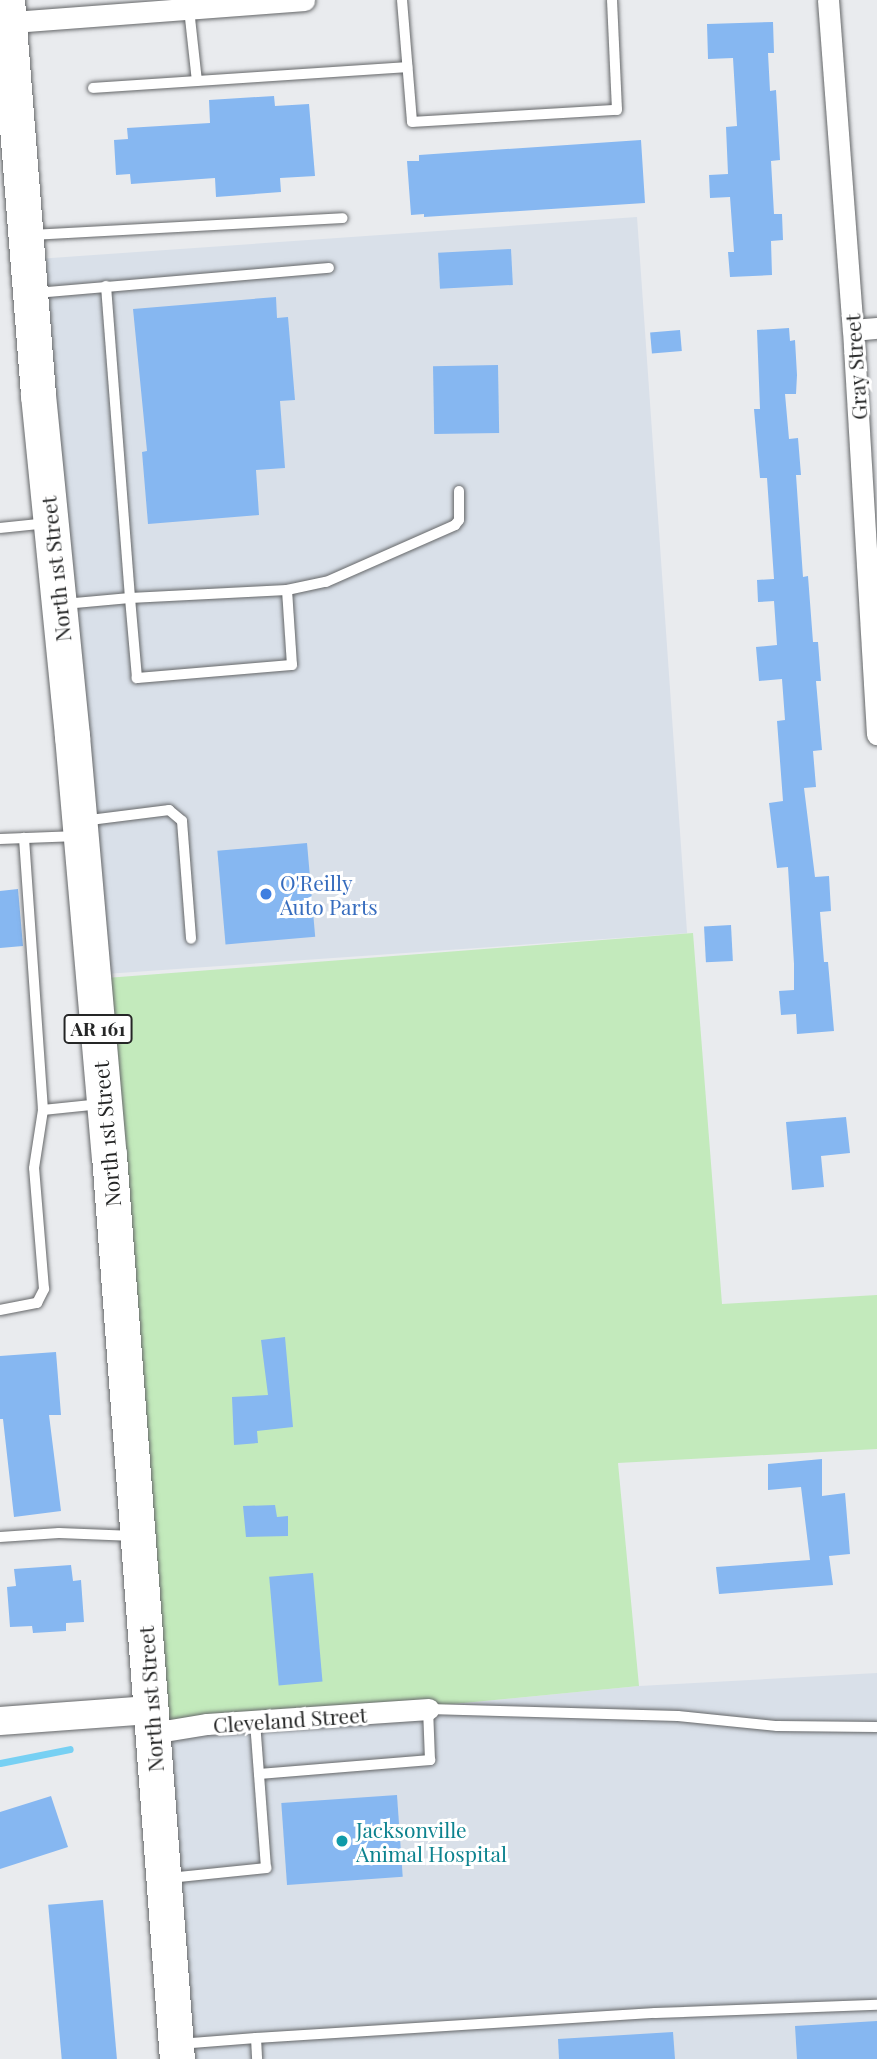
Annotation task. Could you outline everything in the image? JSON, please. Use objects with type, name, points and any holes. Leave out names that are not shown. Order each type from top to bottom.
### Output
[{"type":"main road","name":"North 1st Street","points":[[5,15],[104,1104],[177,2052]]},
{"type":"street","points":[[5,15],[99,8],[189,9],[304,0]]},
{"type":"street","name":"Gray Street","points":[[828,0],[853,330],[877,734]]},
{"type":"street","points":[[853,330],[877,328]]},
{"type":"street","name":"Cleveland Street","points":[[151,1722],[255,1721],[428,1709]]},
{"type":"street","points":[[0,1721],[151,1722]]},
{"type":"lane","points":[[402,0],[412,122],[617,110],[612,0]]},
{"type":"lane","points":[[189,9],[197,81]]},
{"type":"lane","points":[[93,88],[407,67]]},
{"type":"lane","points":[[25,235],[343,218]]},
{"type":"lane","points":[[30,294],[329,268]]},
{"type":"lane","points":[[106,286],[138,678],[292,665],[286,590]]},
{"type":"lane","points":[[59,605],[130,597],[286,590],[326,582],[455,525],[459,520],[459,491]]},
{"type":"lane","points":[[0,528],[50,523]]},
{"type":"lane","points":[[0,839],[24,838],[169,810],[182,821],[191,939]]},
{"type":"lane","points":[[0,1310],[29,1307],[37,1303],[42,1296],[34,1168],[43,1110],[24,838]]},
{"type":"lane","points":[[43,1110],[104,1104]]},
{"type":"lane","points":[[0,1537],[59,1534],[137,1536]]},
{"type":"lane","points":[[259,1774],[430,1760],[428,1709],[678,1716],[777,1726],[877,1727]]},
{"type":"lane","points":[[163,1879],[266,1868],[255,1721]]},
{"type":"lane","points":[[177,2052],[256,2038],[654,2013],[877,2005]]},
{"type":"lane","points":[[256,2038],[257,2059]]},
{"type":"shaded area","points":[[637,217],[687,933],[77,976],[26,260]]},
{"type":"shaded area","points":[[877,1673],[877,2059],[177,2059],[152,1733],[639,1686]]},
{"type":"green space","points":[[693,933],[722,1304],[877,1295],[877,1449],[618,1463],[639,1686],[152,1733],[93,979]]},
{"type":"building","points":[[773,22],[774,53],[768,53],[770,91],[776,90],[780,160],[771,161],[774,214],[782,214],[783,240],[771,241],[772,275],[730,277],[728,252],[734,252],[730,197],[710,198],[709,175],[728,174],[726,127],[737,126],[733,58],[708,59],[707,24]]},
{"type":"building","points":[[274,96],[275,106],[309,104],[315,176],[280,178],[281,192],[216,197],[215,178],[131,184],[130,174],[116,175],[114,140],[128,139],[127,128],[210,123],[209,100]]},
{"type":"building","points":[[641,140],[645,203],[424,217],[424,214],[411,215],[407,161],[419,161],[419,155]]},
{"type":"building","points":[[511,249],[513,285],[440,289],[438,253]]},
{"type":"building","points":[[276,297],[277,318],[288,317],[295,400],[280,401],[285,468],[256,470],[259,515],[148,524],[142,452],[147,451],[133,309]]},
{"type":"building","points":[[789,328],[790,341],[795,340],[797,375],[796,394],[785,394],[789,439],[798,438],[801,475],[796,475],[803,577],[808,576],[813,642],[818,642],[821,681],[816,681],[822,750],[813,751],[816,787],[804,788],[815,877],[829,876],[831,911],[820,912],[824,962],[828,962],[834,1031],[797,1034],[796,1014],[781,1015],[779,991],[794,990],[794,964],[788,867],[777,868],[769,803],[783,801],[777,721],[785,720],[782,679],[759,681],[756,647],[777,645],[774,601],[758,602],[757,580],[774,579],[767,478],[760,478],[754,409],[760,409],[757,330]]},
{"type":"building","points":[[680,330],[682,351],[652,354],[650,333]]},
{"type":"building","points":[[498,365],[499,433],[434,434],[433,366]]},
{"type":"building","name":"O'Reilly Auto Parts","points":[[307,843],[315,937],[226,944],[217,851]]},
{"type":"building","points":[[18,889],[23,946],[0,948],[0,891]]},
{"type":"building","points":[[731,925],[733,961],[706,962],[704,926]]},
{"type":"building","points":[[846,1117],[850,1153],[821,1156],[824,1187],[792,1190],[786,1122]]},
{"type":"building","points":[[285,1337],[293,1427],[257,1431],[258,1443],[234,1445],[232,1397],[268,1395],[261,1340]]},
{"type":"building","points":[[56,1352],[61,1415],[49,1415],[61,1511],[14,1517],[3,1419],[0,1419],[0,1356]]},
{"type":"building","points":[[822,1459],[822,1496],[845,1493],[850,1554],[829,1556],[833,1585],[719,1594],[716,1567],[810,1560],[801,1487],[768,1490],[768,1464]]},
{"type":"building","points":[[275,1505],[277,1517],[288,1516],[288,1536],[246,1537],[243,1506]]},
{"type":"building","points":[[71,1565],[73,1581],[81,1580],[84,1622],[66,1623],[66,1631],[33,1633],[32,1626],[10,1627],[7,1587],[16,1586],[14,1569]]},
{"type":"building","points":[[313,1573],[322,1682],[279,1685],[269,1577]]},
{"type":"building","name":"Jacksonville Animal Hospital","points":[[397,1795],[403,1877],[287,1885],[281,1803]]},
{"type":"building","points":[[51,1796],[68,1847],[0,1869],[0,1812]]},
{"type":"building","points":[[103,1900],[117,2059],[62,2059],[48,1905]]},
{"type":"building","points":[[877,2021],[877,2059],[797,2059],[795,2026]]},
{"type":"building","points":[[673,2032],[675,2059],[559,2059],[558,2039]]},
{"type":"waterway","points":[[0,1763],[70,1749]]},
{"type":"place","name":"O'Reilly Auto Parts","points":[[266,894]]},
{"type":"place","name":"Jacksonville Animal Hospital","points":[[342,1841]]}]
